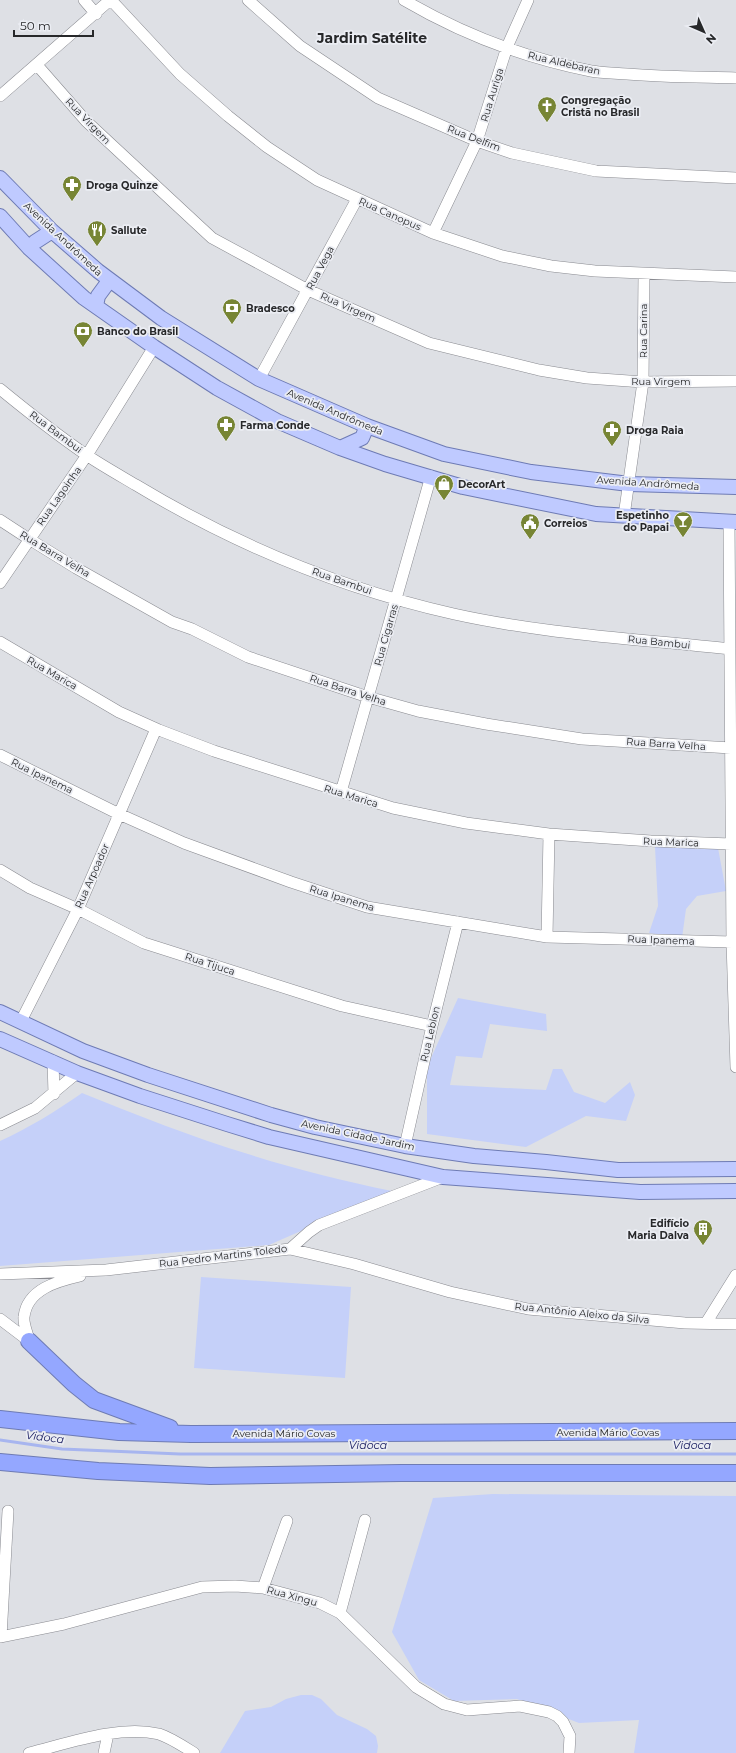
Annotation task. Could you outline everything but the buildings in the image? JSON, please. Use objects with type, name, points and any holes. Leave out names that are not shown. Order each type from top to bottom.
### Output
[{"type":"highway","points":[[29,1341],[74,1384],[94,1400],[158,1424],[191,1434]]},
{"type":"highway","name":"Avenida Mário Covas","points":[[0,1419],[119,1432],[191,1434],[736,1431]]},
{"type":"highway","points":[[0,1462],[98,1470],[210,1476],[401,1473],[736,1473]]},
{"type":"main road","name":"Avenida Andrômeda","points":[[0,178],[52,231],[109,281],[161,318],[259,379],[367,426],[444,454],[531,472],[629,484],[736,487]]},
{"type":"main road","points":[[0,216],[29,248],[84,298],[154,347],[217,388],[277,421],[340,448],[386,464],[431,476],[463,487],[564,508],[596,514],[732,522]]},
{"type":"main road","points":[[29,248],[35,242],[52,231]]},
{"type":"main road","points":[[96,306],[98,296],[109,281]]},
{"type":"main road","points":[[340,448],[362,438],[367,426]]},
{"type":"main road","name":"Avenida Cidade Jardim","points":[[0,1012],[83,1051],[148,1075],[315,1127],[405,1146],[474,1156],[618,1170],[736,1169]]},
{"type":"main road","name":"Avenida Cidade Jardim","points":[[0,1039],[77,1072],[140,1096],[269,1137],[443,1178],[640,1192],[736,1191]]},
{"type":"street","points":[[84,0],[96,14]]},
{"type":"street","points":[[0,96],[111,0]]},
{"type":"street","name":"Rua Canopus","points":[[111,0],[180,74],[266,147],[317,180],[433,233],[502,256],[551,266],[595,271],[644,274],[736,277]]},
{"type":"street","name":"Rua Delfim","points":[[248,0],[300,46],[378,98],[477,141],[512,153],[596,171],[736,178]]},
{"type":"street","name":"Rua Aldebaran","points":[[404,0],[451,26],[541,59],[592,72],[736,78]]},
{"type":"street","name":"Rua Auriga","points":[[433,233],[477,141],[507,47],[528,0]]},
{"type":"street","name":"Rua Virgem","points":[[37,65],[86,121],[212,238],[308,290],[428,343],[539,370],[587,378],[643,382],[736,381]]},
{"type":"street","name":"Rua Vega","points":[[259,379],[357,199]]},
{"type":"street","name":"Rua Carina","points":[[624,516],[643,382],[644,274]]},
{"type":"street","name":"Rua Lagoinha","points":[[0,583],[28,539],[87,455],[154,347]]},
{"type":"street","name":"Rua Bambui","points":[[0,389],[87,455],[172,507],[313,572],[396,600],[456,614],[534,628],[730,649]]},
{"type":"street","name":"Rua Cigarras","points":[[341,792],[431,476]]},
{"type":"street","name":"Rua Barra Velha","points":[[0,520],[28,539],[172,622],[192,629],[248,657],[368,697],[433,714],[582,739],[730,748]]},
{"type":"street","points":[[732,522],[730,748],[732,942],[736,1067]]},
{"type":"street","name":"Rua Marica","points":[[0,642],[119,712],[156,729],[214,751],[400,810],[466,823],[549,834],[651,841],[732,844]]},
{"type":"street","name":"Rua Arpoador","points":[[21,1022],[78,909],[156,729]]},
{"type":"street","name":"Rua Ipanema","points":[[0,755],[119,814],[184,843],[291,882],[368,907],[547,937],[732,942]]},
{"type":"street","points":[[547,937],[549,834]]},
{"type":"street","name":"Rua Tijuca","points":[[0,870],[30,888],[78,909],[151,945],[342,1006],[432,1026]]},
{"type":"street","name":"Rua Leblon","points":[[405,1146],[432,1026],[458,922]]},
{"type":"street","points":[[53,1062],[54,1094]]},
{"type":"street","points":[[0,1125],[35,1108],[54,1094],[77,1072]]},
{"type":"street","name":"Rua Pedro Martins Toledo","points":[[106,1270],[290,1249],[319,1225],[443,1178]]},
{"type":"street","name":"Rua Antônio Aleixo da Silva","points":[[290,1249],[354,1264],[450,1292],[528,1309],[685,1323],[736,1324]]},
{"type":"street","points":[[0,1274],[106,1270]]},
{"type":"street","points":[[29,1341],[24,1317],[30,1299],[39,1291],[64,1280],[106,1270]]},
{"type":"street","points":[[706,1323],[736,1275]]},
{"type":"street","points":[[0,1319],[29,1341]]},
{"type":"street","points":[[1,1637],[8,1510]]},
{"type":"street","points":[[340,1613],[365,1520]]},
{"type":"street","points":[[264,1588],[286,1521]]},
{"type":"street","name":"Rua Xingu","points":[[1,1637],[64,1624],[202,1587],[235,1586],[264,1588],[320,1603],[340,1613],[416,1687],[444,1704],[467,1710],[520,1706],[549,1712],[557,1716],[563,1722],[570,1736],[569,1753]]},
{"type":"street","points":[[29,1753],[108,1734],[139,1732],[159,1734],[176,1741],[194,1753]]},
{"type":"street","points":[[104,1753],[108,1734]]},
{"type":"shaded area","points":[[655,847],[718,848],[726,891],[697,896],[686,909],[682,938],[649,933],[658,906]]},
{"type":"shaded area","points":[[458,998],[546,1014],[547,1031],[490,1024],[482,1058],[456,1056],[450,1085],[546,1090],[553,1069],[562,1069],[574,1092],[605,1103],[630,1082],[635,1095],[626,1121],[586,1116],[526,1147],[427,1134],[427,1067]]},
{"type":"shaded area","points":[[82,1093],[227,1147],[302,1170],[392,1191],[269,1245],[0,1266],[0,1141],[42,1119]]},
{"type":"shaded area","points":[[201,1277],[351,1287],[345,1378],[194,1368]]},
{"type":"shaded area","points":[[493,1494],[736,1496],[736,1753],[634,1753],[639,1720],[579,1723],[517,1699],[454,1701],[419,1680],[392,1632],[433,1498]]},
{"type":"shaded area","points":[[301,1695],[312,1695],[321,1699],[337,1715],[367,1729],[376,1736],[378,1746],[377,1753],[220,1753],[245,1711],[271,1707],[286,1699]]},
{"type":"waterway","name":"Vidoca","points":[[0,1440],[62,1449],[180,1454],[736,1454]]},
{"type":"place","name":"Congregação Cristã no Brasil","points":[[547,123]]},
{"type":"place","name":"Droga Quinze","points":[[72,202]]},
{"type":"place","name":"Sallute","points":[[97,247]]},
{"type":"place","name":"Bradesco","points":[[232,325]]},
{"type":"place","name":"Banco do Brasil","points":[[83,348]]},
{"type":"place","name":"Farma Conde","points":[[226,442]]},
{"type":"place","name":"Droga Raia","points":[[612,447]]},
{"type":"place","name":"DecorArt","points":[[444,501]]},
{"type":"place","name":"Espetinho do Papai","points":[[683,538]]},
{"type":"place","name":"Correios","points":[[530,540]]},
{"type":"place","name":"Edifício Maria Dalva","points":[[703,1246]]},
{"type":"district","name":"Jardim Satélite","points":[[372,38]]}]
